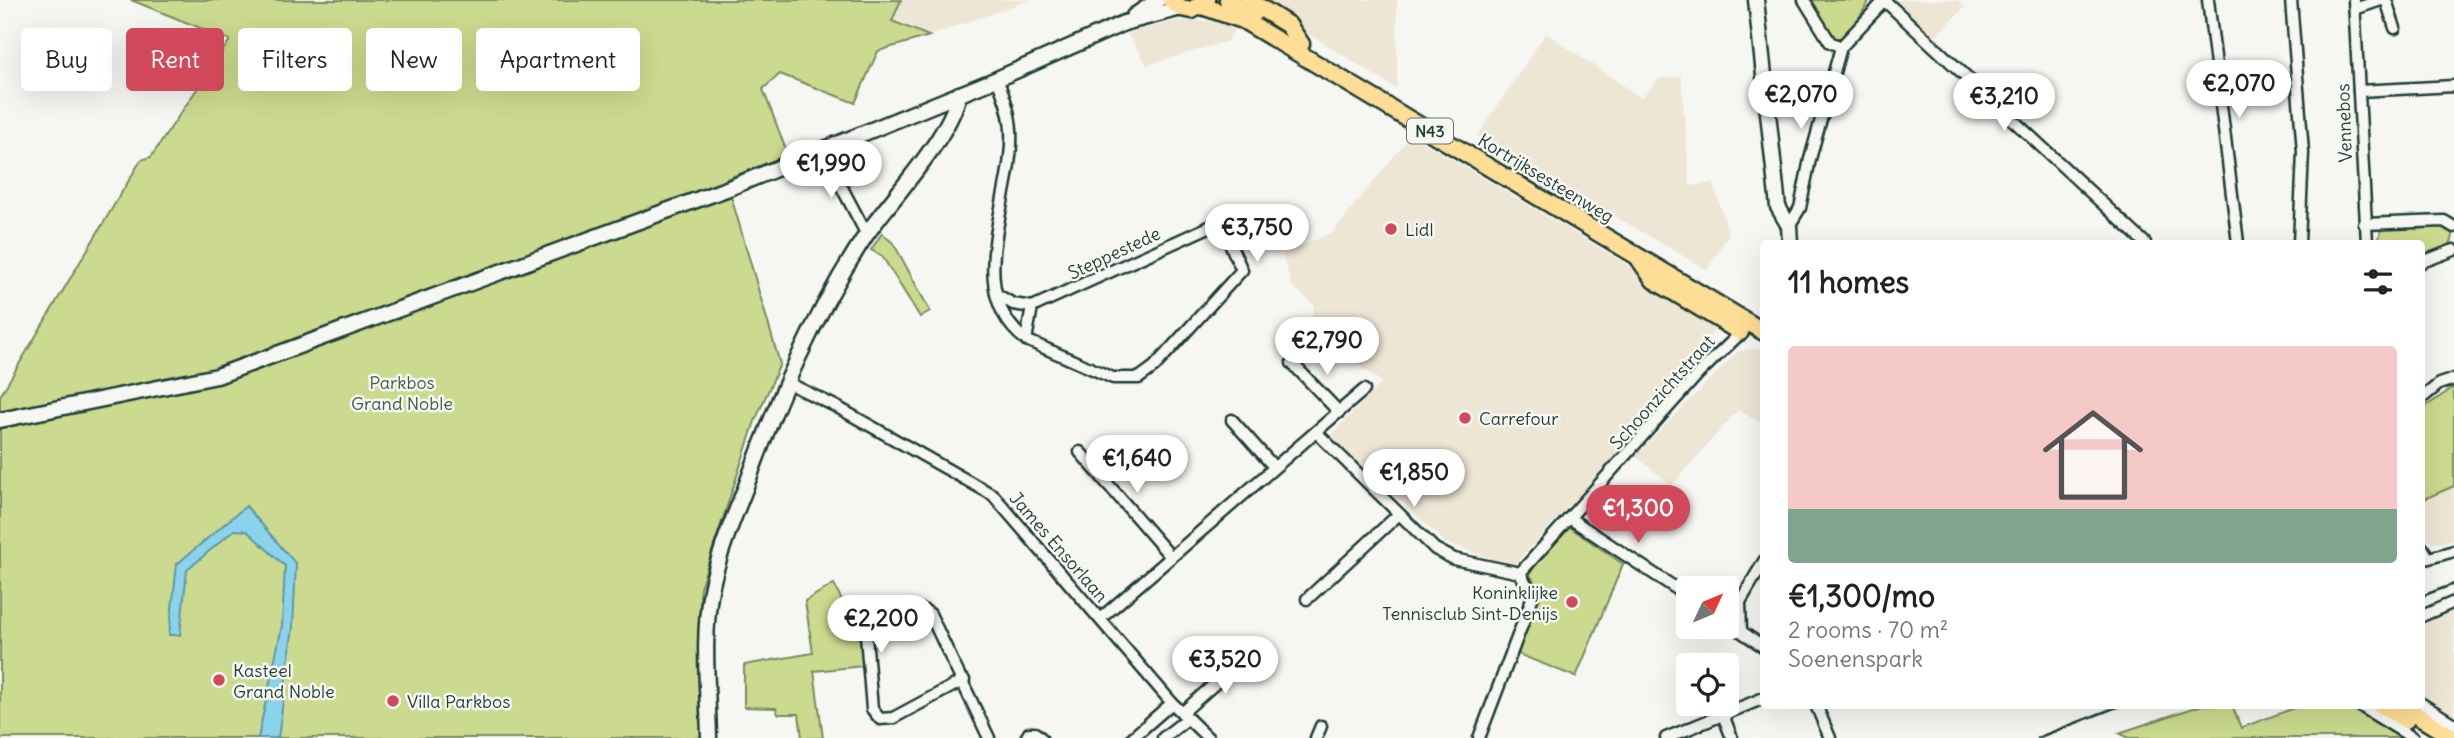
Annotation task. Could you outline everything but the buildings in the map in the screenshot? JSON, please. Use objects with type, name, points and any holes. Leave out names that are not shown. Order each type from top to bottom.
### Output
[{"type":"main road","name":"Kortrijksesteenweg","points":[[1228,0],[1760,326]]},
{"type":"main road","name":"N43","points":[[1248,0],[1288,25],[1301,44]]},
{"type":"main road","name":"Kortrijksesteenweg","points":[[1205,3],[1243,20],[1636,255],[1760,326]]},
{"type":"main road","name":"N43","points":[[1176,4],[1192,10],[1205,3]]},
{"type":"main road","name":"N43","points":[[1636,255],[1654,280],[1740,332]]},
{"type":"main road","points":[[2388,709],[2436,738]]},
{"type":"main road","points":[[2406,709],[2454,738]]},
{"type":"street","points":[[1124,23],[1158,0]]},
{"type":"street","points":[[1756,0],[1778,207],[1789,226],[1790,240]]},
{"type":"street","points":[[1804,0],[1830,42],[1841,47]]},
{"type":"street","points":[[1789,226],[1800,208],[1810,159],[1841,47],[1884,0],[2142,240]]},
{"type":"street","points":[[2208,0],[2238,240]]},
{"type":"street","points":[[2291,0],[2303,152],[2299,240]]},
{"type":"street","name":"Vennebos","points":[[2366,239],[2355,5],[2383,0],[2395,28]]},
{"type":"street","points":[[0,420],[217,376],[659,214],[997,79],[1124,23],[1176,4]]},
{"type":"street","name":"Steppestede","points":[[997,79],[1009,107],[1012,133],[993,264],[996,294],[1003,314],[1015,331],[1026,340],[1113,378],[1139,378],[1154,367],[1242,270],[1220,222],[1032,307]]},
{"type":"street","points":[[2359,91],[2454,86]]},
{"type":"street","points":[[709,738],[707,632],[711,590],[724,543],[786,382],[822,312],[867,235],[947,124],[959,94]]},
{"type":"street","points":[[822,150],[867,235]]},
{"type":"street","points":[[2364,224],[2444,221],[2454,227]]},
{"type":"street","points":[[2425,261],[2454,250]]},
{"type":"street","points":[[996,294],[1013,304],[1032,307],[1026,340]]},
{"type":"street","name":"Schoonzichtstraat","points":[[1520,573],[1699,373],[1740,332],[1760,327]]},
{"type":"street","points":[[1293,363],[1339,412]]},
{"type":"street","points":[[2425,396],[2439,384],[2454,379]]},
{"type":"street","name":"James Ensorlaan","points":[[786,382],[837,407],[993,495],[1172,703],[1208,738]]},
{"type":"street","points":[[1101,618],[1364,390]]},
{"type":"street","points":[[1232,420],[1274,467]]},
{"type":"street","points":[[1316,432],[1435,549],[1454,559],[1520,573],[1533,596],[1479,738]]},
{"type":"street","points":[[1080,452],[1171,557]]},
{"type":"street","points":[[1307,599],[1398,515]]},
{"type":"street","points":[[1571,519],[1676,588]]},
{"type":"street","points":[[2425,558],[2454,551]]},
{"type":"street","points":[[1760,568],[1740,602],[1741,631],[1760,644]]},
{"type":"street","points":[[2425,615],[2454,602]]},
{"type":"street","points":[[964,680],[893,718],[880,719],[872,709],[866,635],[913,607],[924,609],[931,614],[964,680],[989,738]]},
{"type":"street","points":[[1163,738],[1247,655]]},
{"type":"street","points":[[1739,708],[1760,700]]},
{"type":"street","points":[[1132,738],[1172,703]]},
{"type":"street","points":[[2425,706],[2454,724]]},
{"type":"street","points":[[1818,709],[1830,738]]},
{"type":"street","points":[[2366,709],[2413,738]]},
{"type":"street","points":[[1666,738],[1721,716]]},
{"type":"street","points":[[1723,716],[1732,738]]},
{"type":"street","points":[[1316,738],[1321,726]]},
{"type":"street","points":[[1026,738],[1029,733],[1035,733],[1041,738]]},
{"type":"shaded area","points":[[900,0],[1030,0],[929,36],[891,21]]},
{"type":"shaded area","points":[[1259,0],[1397,0],[1397,89],[1277,14]]},
{"type":"shaded area","points":[[1894,0],[1957,0],[1965,7],[1933,38]]},
{"type":"shaded area","points":[[1174,21],[1213,21],[1234,29],[1228,41],[1147,65],[1127,33]]},
{"type":"shaded area","points":[[1546,33],[1641,98],[1659,79],[1681,76],[1690,186],[1713,183],[1729,234],[1707,270],[1477,136]]},
{"type":"shaded area","points":[[1411,135],[1635,269],[1644,280],[1714,324],[1714,331],[1683,366],[1682,384],[1513,566],[1446,543],[1330,436],[1382,382],[1350,360],[1311,325],[1314,305],[1292,286],[1282,255],[1333,232]]},
{"type":"shaded area","points":[[1760,348],[1760,422],[1738,410],[1672,485],[1635,456],[1738,351]]},
{"type":"shaded area","points":[[2454,486],[2454,541],[2436,543],[2425,539],[2425,499]]},
{"type":"shaded area","points":[[2454,609],[2454,718],[2425,700],[2425,622]]},
{"type":"green space","name":"Parkbos Grand Noble","points":[[131,0],[901,0],[892,21],[929,36],[878,51],[855,103],[780,74],[763,89],[788,155],[726,179],[780,364],[755,421],[700,588],[701,738],[0,738],[0,396],[141,160],[151,157],[196,91],[224,91],[224,49],[230,40],[224,38],[224,28],[200,28]]},
{"type":"green space","points":[[1808,0],[1870,0],[1857,21],[1841,38],[1835,38]]},
{"type":"green space","points":[[2443,225],[2453,231],[2453,238],[2444,250],[2425,256],[2425,240],[2379,240],[2381,230],[2387,227]]},
{"type":"green space","points":[[882,233],[894,244],[930,311],[920,317],[882,256],[871,250]]},
{"type":"green space","points":[[2454,387],[2454,486],[2425,499],[2425,407]]},
{"type":"green space","name":"Koninklijke Tennisclub Sint-Denijs","points":[[1568,526],[1623,564],[1576,677],[1518,654],[1540,591],[1530,575],[1538,558]]},
{"type":"green space","points":[[834,584],[855,628],[861,634],[863,666],[814,671],[823,738],[802,738],[799,714],[778,714],[776,708],[744,707],[744,665],[813,653],[805,601]]},
{"type":"green space","points":[[2190,709],[2234,709],[2241,728],[2291,709],[2353,709],[2401,738],[2129,738],[2119,733]]},
{"type":"water","points":[[246,506],[296,564],[293,627],[278,738],[258,738],[282,626],[285,566],[247,531],[234,530],[187,570],[180,635],[169,635],[177,564]]},
{"type":"railway","points":[[2425,595],[2454,584]]},
{"type":"railway","points":[[2037,738],[2112,709]]},
{"type":"place","name":"Lidl","points":[[1391,229]]},
{"type":"place","name":"Carrefour","points":[[1465,418]]},
{"type":"place","name":"Koninklijke Tennisclub Sint-Denijs","points":[[1572,602]]},
{"type":"place","name":"Kasteel Grand Noble","points":[[219,680]]},
{"type":"place","name":"Villa Parkbos","points":[[393,701]]}]
